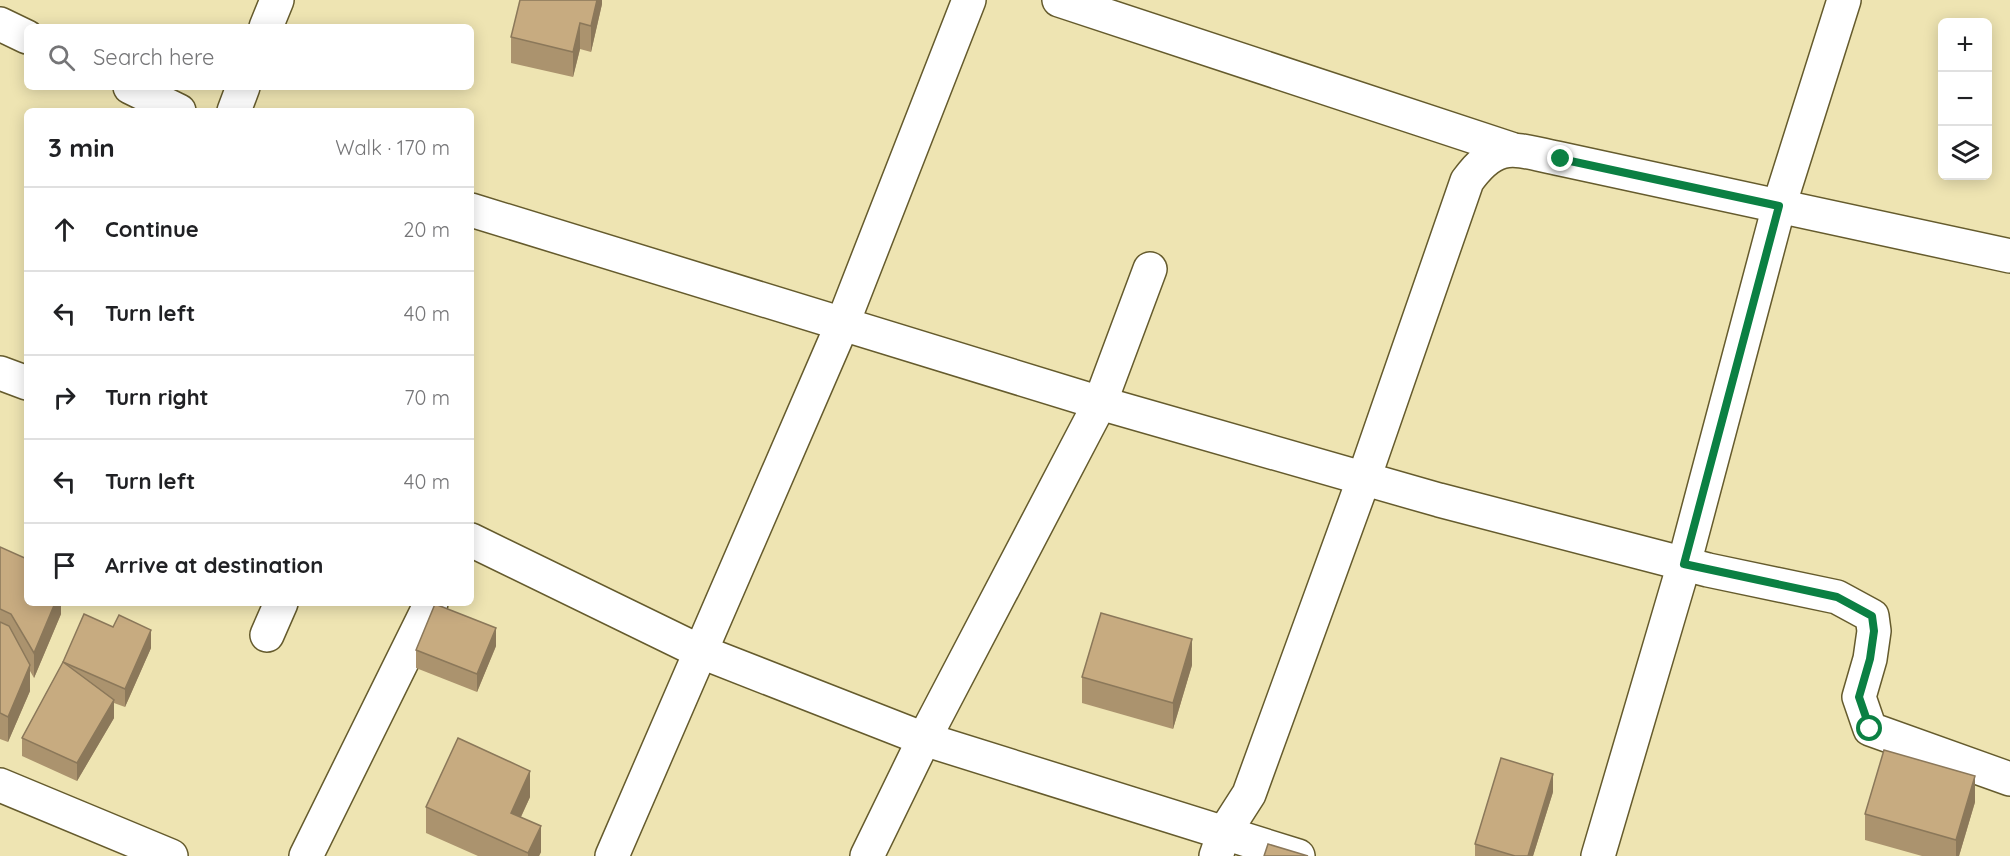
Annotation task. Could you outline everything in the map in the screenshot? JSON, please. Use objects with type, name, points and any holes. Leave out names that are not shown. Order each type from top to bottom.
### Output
[{"type":"street","points":[[267,24],[276,0]]},
{"type":"street","points":[[612,856],[842,325],[969,0]]},
{"type":"street","points":[[1059,0],[1511,149],[2010,256]]},
{"type":"street","points":[[1598,856],[1684,564],[1779,206],[1844,0]]},
{"type":"street","points":[[0,24],[24,36]]},
{"type":"street","points":[[136,90],[174,108]]},
{"type":"street","points":[[235,108],[242,90]]},
{"type":"street","points":[[1220,844],[1249,794],[1364,478],[1467,181],[1478,166],[1497,151],[1511,149]]},
{"type":"street","points":[[474,211],[1100,403],[1364,478],[1684,564],[1837,597],[1872,616],[1874,631],[1870,659],[1859,697],[1870,729],[2010,778]]},
{"type":"street","points":[[867,856],[924,739],[1100,403],[1150,269]]},
{"type":"street","points":[[0,373],[24,381]]},
{"type":"street","points":[[474,541],[699,651],[924,739],[1220,844],[1298,856]]},
{"type":"street","points":[[267,635],[280,606]]},
{"type":"street","points":[[306,856],[430,606]]},
{"type":"street","points":[[0,785],[171,856]]},
{"type":"building","points":[[520,0],[597,0],[591,26],[580,23],[573,52],[511,37]]},
{"type":"building","points":[[0,547],[24,558],[24,606],[54,606],[34,653],[11,614],[0,609]]},
{"type":"building","points":[[434,606],[440,606],[496,628],[477,674],[416,650]]},
{"type":"building","points":[[1101,613],[1192,639],[1173,703],[1082,677]]},
{"type":"building","points":[[84,614],[113,627],[119,615],[151,630],[125,689],[63,662]]},
{"type":"building","points":[[0,622],[9,626],[30,665],[8,717],[0,713]]},
{"type":"building","points":[[63,662],[114,700],[77,763],[22,738]]},
{"type":"building","points":[[458,738],[530,771],[511,813],[541,826],[528,853],[426,807]]},
{"type":"building","points":[[1884,750],[1975,776],[1956,840],[1865,814]]},
{"type":"building","points":[[1501,758],[1553,774],[1528,856],[1515,856],[1475,844]]},
{"type":"building","points":[[1268,844],[1308,856],[1264,856]]},
{"type":"route","points":[[1561,159],[1779,206],[1684,564],[1837,597],[1872,616],[1874,631],[1870,659],[1859,697],[1870,729]]}]
